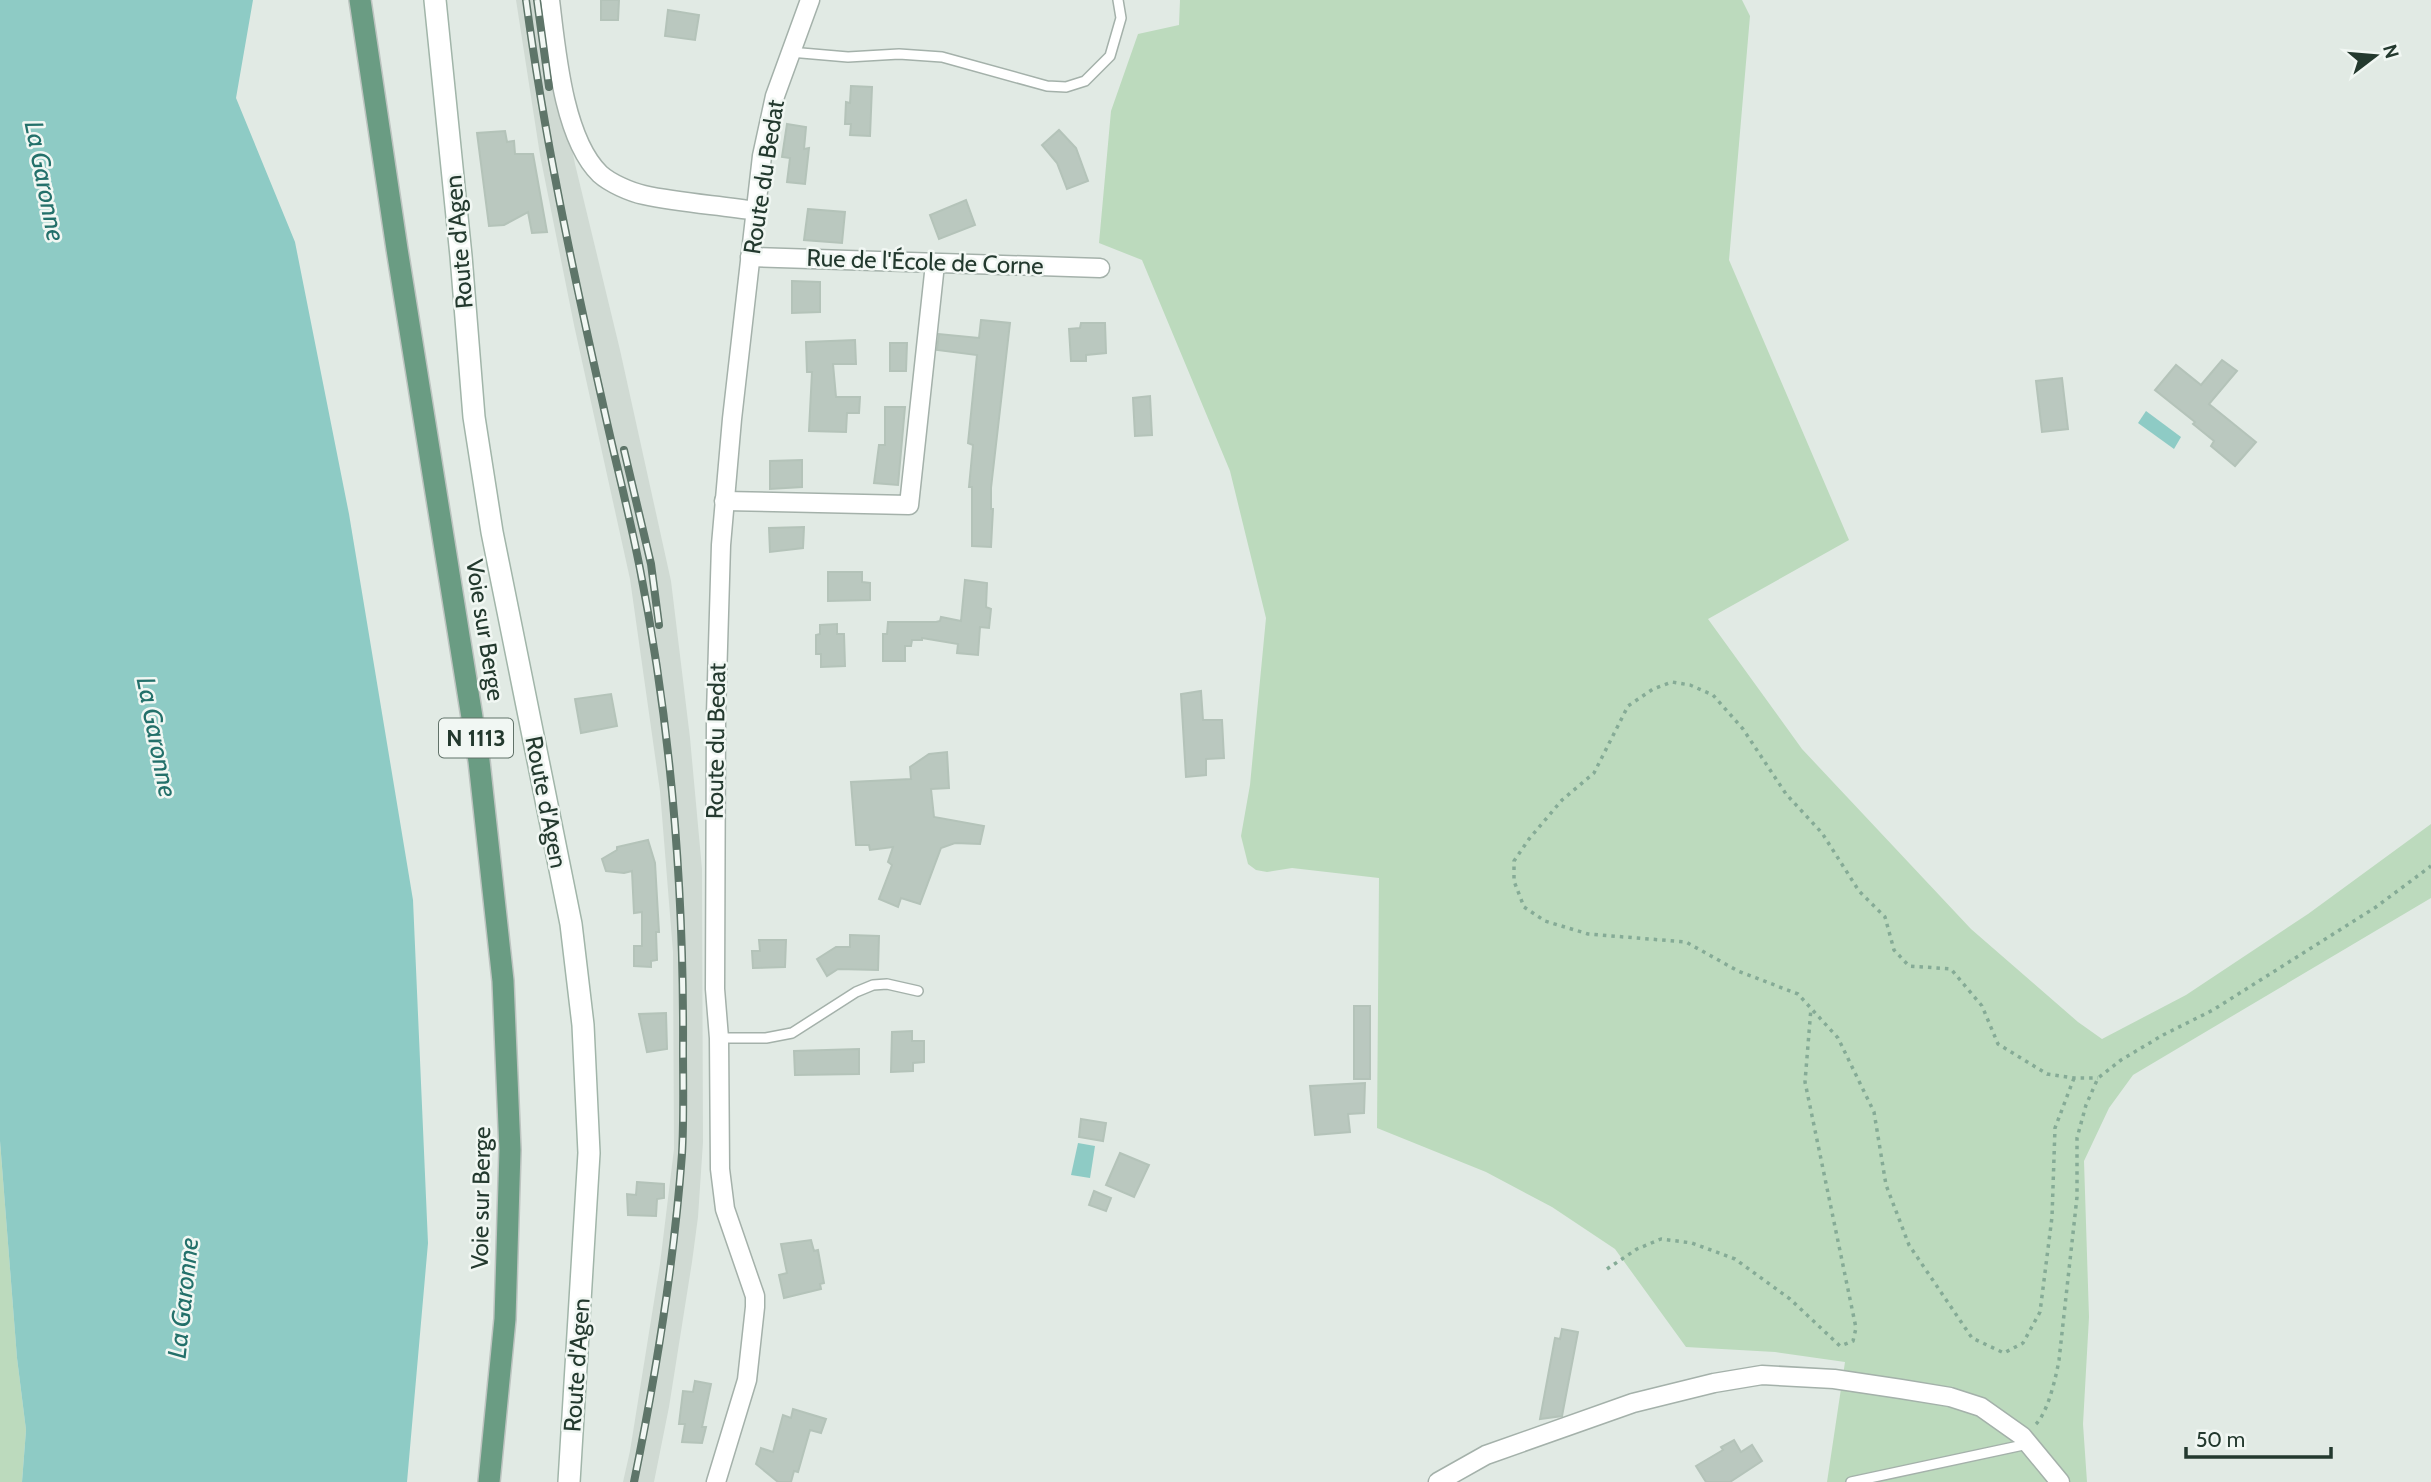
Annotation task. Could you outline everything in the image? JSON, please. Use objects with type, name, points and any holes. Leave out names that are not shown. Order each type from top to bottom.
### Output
[{"type":"main road","name":"Voie sur Berge","points":[[360,0],[479,761],[503,981],[510,1176],[505,1319],[489,1482]]},
{"type":"main road","name":"Route d'Agen","points":[[435,0],[460,243],[474,417],[492,532],[571,924],[583,1025],[589,1153],[569,1482]]},
{"type":"street","points":[[550,0],[558,66],[575,132],[585,154],[601,175],[642,194],[756,211]]},
{"type":"street","name":"Route du Bedat","points":[[716,1482],[747,1380],[755,1307],[755,1296],[726,1209],[720,1169],[719,1038],[715,989],[716,714],[724,501],[762,156],[775,96],[810,0]]},
{"type":"street","name":"Rue de l'École de Corne","points":[[750,257],[1100,268]]},
{"type":"street","points":[[724,501],[909,505],[935,264]]},
{"type":"street","points":[[1438,1482],[1486,1455],[1633,1403],[1714,1383],[1762,1375],[1833,1379],[1951,1397],[1981,1407],[2025,1440],[2060,1482]]},
{"type":"lane","points":[[790,52],[848,57],[899,54],[942,57],[1047,86],[1066,87],[1085,82],[1110,56],[1121,18],[1118,0]]},
{"type":"lane","points":[[719,1038],[766,1038],[792,1033],[856,992],[873,985],[887,984],[918,991]]},
{"type":"lane","points":[[1851,1482],[2025,1440]]},
{"type":"path","points":[[2074,1078],[2056,1128],[2052,1216],[2040,1312],[2023,1343],[2004,1353],[1972,1338],[1909,1245],[1886,1185],[1874,1112],[1838,1038],[1798,994],[1738,971],[1686,942],[1588,934],[1545,921],[1524,906],[1514,881],[1514,861],[1562,800],[1594,773],[1628,706],[1653,689],[1672,682],[1690,685],[1713,695],[1743,729],[1786,794],[1822,833],[1858,891],[1885,917],[1894,950],[1909,966],[1951,969],[1982,1006],[1998,1044],[2048,1074],[2098,1078]]},
{"type":"path","points":[[2025,1440],[2040,1420],[2056,1376],[2077,1197],[2077,1138],[2086,1105],[2098,1078],[2142,1047],[2213,1010],[2376,907],[2431,866]]},
{"type":"path","points":[[1607,1269],[1637,1249],[1661,1239],[1692,1243],[1735,1259],[1790,1298],[1840,1346],[1853,1341],[1856,1328],[1805,1082],[1811,1008]]},
{"type":"shaded area","points":[[516,0],[545,0],[551,45],[575,164],[620,350],[671,581],[690,738],[702,869],[703,1142],[692,1262],[654,1482],[623,1482],[660,1264],[674,1149],[673,952],[660,791],[630,579],[540,155]]},
{"type":"green space","points":[[1180,0],[1742,0],[1750,16],[1729,260],[1849,540],[1708,619],[1802,749],[1971,929],[2078,1022],[2102,1039],[2186,995],[2308,914],[2431,824],[2431,898],[2133,1075],[2109,1108],[2084,1161],[2089,1317],[2083,1424],[2087,1482],[1827,1482],[1845,1362],[1775,1352],[1686,1347],[1615,1249],[1552,1207],[1486,1172],[1377,1128],[1379,878],[1292,868],[1267,872],[1256,870],[1248,864],[1241,836],[1250,785],[1266,618],[1230,471],[1142,260],[1099,243],[1111,111],[1138,34],[1179,25]]},
{"type":"green space","points":[[0,1141],[17,1358],[26,1430],[22,1482],[0,1482]]},
{"type":"water","name":"La Garonne","points":[[0,0],[253,0],[236,98],[295,242],[349,514],[413,900],[428,1243],[407,1482],[22,1482],[26,1430],[17,1358],[0,1141]]},
{"type":"water","points":[[2146,411],[2181,437],[2174,449],[2138,423]]},
{"type":"water","points":[[1078,1143],[1095,1146],[1090,1178],[1071,1175]]},
{"type":"building","points":[[601,0],[619,0],[618,20],[601,20]]},
{"type":"building","points":[[668,10],[699,15],[695,40],[665,36]]},
{"type":"building","points":[[851,86],[872,87],[870,136],[850,135],[851,124],[845,124],[846,102],[850,103]]},
{"type":"building","points":[[787,124],[806,127],[804,149],[809,148],[805,184],[787,182],[790,158],[782,157]]},
{"type":"building","points":[[1059,130],[1076,148],[1088,181],[1067,189],[1057,163],[1042,145]]},
{"type":"building","points":[[505,131],[507,142],[514,141],[515,154],[533,154],[547,232],[532,233],[528,212],[504,225],[489,226],[477,133]]},
{"type":"building","points":[[966,200],[975,225],[939,239],[930,215]]},
{"type":"building","points":[[808,209],[845,212],[842,243],[804,240]]},
{"type":"building","points":[[792,281],[820,282],[820,312],[792,313]]},
{"type":"building","points":[[981,320],[1010,323],[991,488],[991,547],[972,546],[972,487],[969,487],[973,445],[968,443],[977,355],[937,350],[939,334],[979,338]]},
{"type":"building","points":[[1081,323],[1105,323],[1106,353],[1086,355],[1086,361],[1071,361],[1069,329],[1080,328]]},
{"type":"building","points":[[855,340],[856,364],[833,364],[836,397],[860,397],[859,413],[847,413],[846,432],[809,431],[812,372],[807,372],[806,342]]},
{"type":"building","points":[[890,343],[907,343],[906,371],[890,371]]},
{"type":"building","points":[[2222,360],[2237,371],[2209,404],[2256,442],[2235,466],[2211,446],[2214,441],[2193,424],[2195,422],[2155,390],[2176,365],[2201,385]]},
{"type":"building","points":[[2062,378],[2068,429],[2042,432],[2036,381]]},
{"type":"building","points":[[1150,396],[1152,435],[1135,436],[1133,398]]},
{"type":"building","points":[[885,407],[905,407],[898,485],[874,483],[879,445],[885,445]]},
{"type":"building","points":[[802,460],[802,487],[770,489],[770,461]]},
{"type":"building","points":[[804,527],[803,548],[770,552],[769,528]]},
{"type":"building","points":[[828,572],[862,572],[862,582],[870,583],[870,600],[828,601]]},
{"type":"building","points":[[965,580],[987,583],[986,607],[991,609],[989,628],[980,627],[978,655],[957,653],[958,644],[922,638],[912,640],[911,646],[905,646],[905,661],[883,661],[883,634],[887,634],[888,622],[936,622],[940,621],[941,617],[961,621]]},
{"type":"building","points":[[837,624],[837,634],[844,634],[845,666],[821,667],[821,654],[816,654],[816,635],[820,634],[820,625]]},
{"type":"building","points":[[1201,691],[1203,720],[1222,720],[1224,758],[1206,759],[1206,775],[1186,777],[1181,694]]},
{"type":"building","points":[[611,694],[617,726],[581,733],[575,699]]},
{"type":"building","points":[[947,752],[949,788],[931,789],[934,817],[984,826],[980,844],[955,843],[941,848],[920,904],[901,898],[898,907],[879,899],[892,865],[888,862],[893,847],[870,850],[869,845],[856,845],[851,782],[911,779],[910,767],[929,754]]},
{"type":"building","points":[[648,840],[655,863],[659,932],[656,932],[657,960],[651,961],[651,967],[634,966],[634,946],[642,946],[642,912],[634,913],[632,871],[606,871],[602,859],[617,850],[617,847]]},
{"type":"building","points":[[850,935],[879,936],[878,970],[838,969],[827,976],[817,959],[836,947],[850,947]]},
{"type":"building","points":[[759,940],[786,940],[785,967],[753,968],[752,951],[760,951]]},
{"type":"building","points":[[1354,1006],[1370,1006],[1370,1079],[1354,1079]]},
{"type":"building","points":[[666,1013],[667,1049],[647,1052],[639,1014]]},
{"type":"building","points":[[912,1031],[912,1041],[924,1041],[924,1062],[913,1063],[913,1071],[891,1072],[892,1032]]},
{"type":"building","points":[[859,1049],[859,1074],[795,1075],[794,1051]]},
{"type":"building","points":[[1365,1083],[1364,1113],[1348,1114],[1350,1132],[1315,1135],[1310,1086]]},
{"type":"building","points":[[1081,1119],[1106,1123],[1103,1141],[1079,1137]]},
{"type":"building","points":[[1120,1153],[1149,1165],[1134,1197],[1106,1185]]},
{"type":"building","points":[[637,1182],[664,1184],[664,1198],[657,1199],[656,1216],[628,1215],[627,1194],[636,1195]]},
{"type":"building","points":[[1094,1191],[1111,1198],[1106,1211],[1089,1205]]},
{"type":"building","points":[[811,1240],[814,1251],[818,1250],[824,1283],[820,1284],[821,1289],[784,1298],[779,1275],[787,1273],[781,1244]]},
{"type":"building","points":[[1562,1329],[1578,1332],[1562,1416],[1540,1419],[1555,1338],[1560,1339]]},
{"type":"building","points":[[695,1381],[711,1384],[702,1427],[706,1427],[702,1443],[682,1442],[685,1424],[679,1424],[683,1391],[693,1392]]},
{"type":"building","points":[[793,1409],[826,1419],[821,1433],[810,1430],[798,1472],[794,1471],[791,1482],[778,1482],[756,1464],[761,1448],[773,1452],[783,1415],[791,1418]]},
{"type":"building","points":[[1734,1440],[1741,1452],[1752,1445],[1762,1461],[1730,1482],[1706,1482],[1696,1466]]},
{"type":"railway","points":[[526,0],[559,201],[636,548],[651,628],[674,808],[683,989],[682,1154],[663,1319],[634,1482]]},
{"type":"railway","points":[[537,0],[549,87]]},
{"type":"railway","points":[[624,450],[651,564],[659,625]]}]
